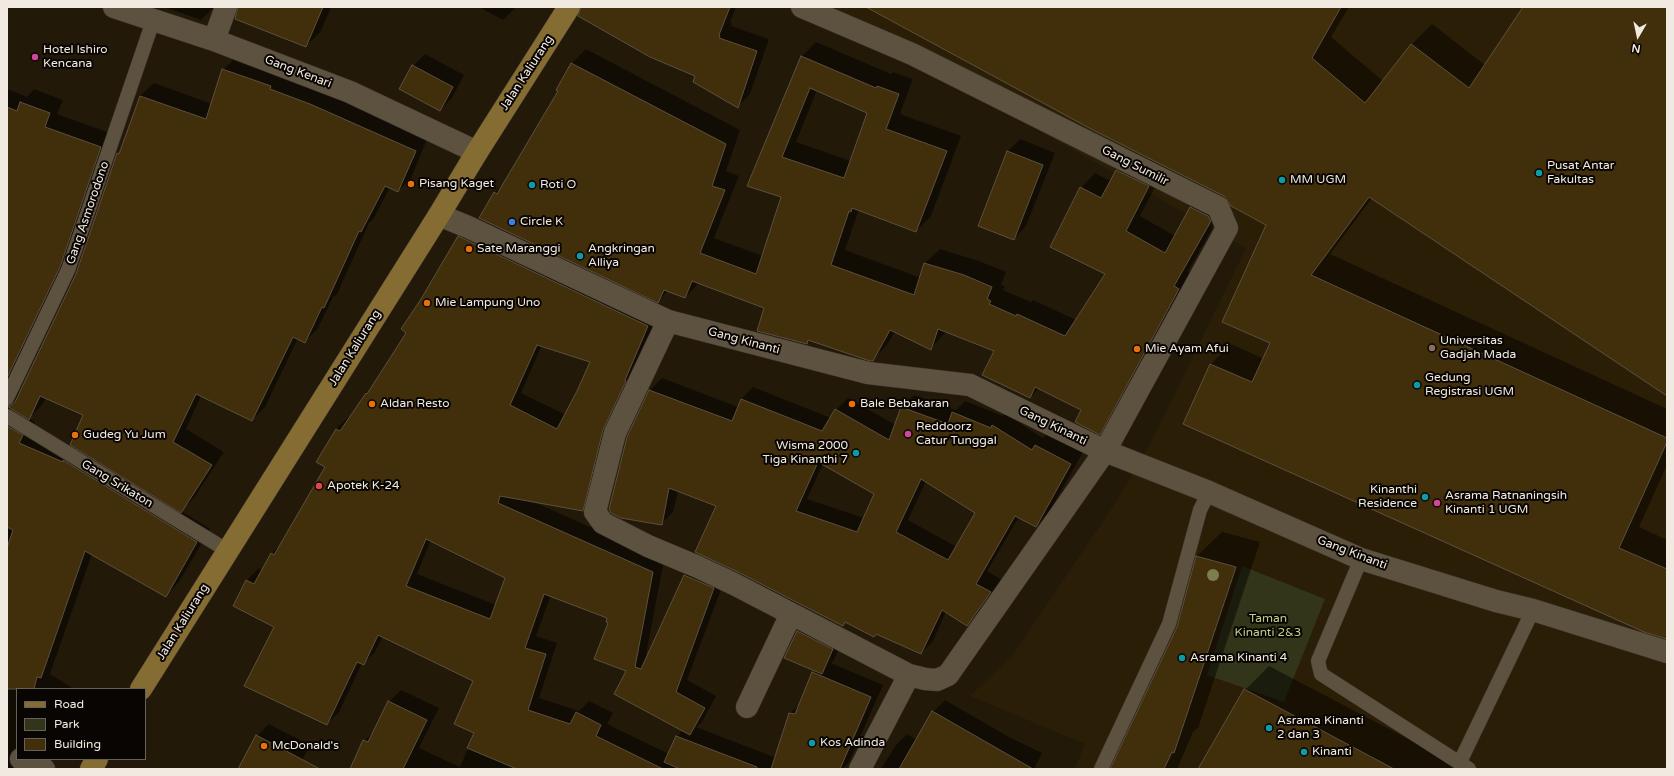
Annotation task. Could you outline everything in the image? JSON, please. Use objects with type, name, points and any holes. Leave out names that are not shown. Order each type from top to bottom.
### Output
[{"type":"main road","name":"Jalan Kaliurang","points":[[142,688],[569,7]]},
{"type":"main road","points":[[91,769],[96,760]]},
{"type":"street","name":"Gang Kenari","points":[[114,7],[214,40],[350,92],[477,152]]},
{"type":"street","points":[[214,40],[226,7]]},
{"type":"street","name":"Gang Sumilir","points":[[802,7],[912,54],[1218,207],[1227,228],[1105,451]]},
{"type":"street","name":"Gang Kinanti","points":[[439,215],[475,230],[668,321],[868,373],[970,386],[1105,451],[1209,492],[1361,559],[1496,601],[1533,610],[1667,652]]},
{"type":"street","points":[[668,321],[615,433],[595,512],[603,523],[648,546],[698,566],[909,675],[937,680],[948,675],[1105,451]]},
{"type":"street","points":[[747,708],[791,614]]},
{"type":"street","points":[[860,769],[909,675]]},
{"type":"street","points":[[23,760],[44,769]]},
{"type":"lane","name":"Gang Asmorodono","points":[[7,398],[68,270],[153,20]]},
{"type":"lane","name":"Gang Srikaton","points":[[7,416],[228,550]]},
{"type":"lane","points":[[1101,769],[1169,624],[1200,510],[1209,492]]},
{"type":"lane","points":[[1361,559],[1318,662],[1321,674],[1464,765],[1533,610]]},
{"type":"shaded area","name":"Universitas Gadjah Mada","points":[[822,7],[1667,7],[1667,769],[1075,769],[1085,744],[970,696],[1012,656],[1114,505],[1148,448],[1246,248]]},
{"type":"green space","name":"Taman Kinanti 2&3","points":[[1242,566],[1325,599],[1284,702],[1207,675]]},
{"type":"building","points":[[238,7],[323,7],[306,47],[235,19]]},
{"type":"building","points":[[581,7],[730,7],[719,38],[757,51],[738,108],[693,82],[695,76],[650,57],[578,16]]},
{"type":"building","points":[[866,7],[1341,7],[1312,58],[1365,103],[1411,44],[1469,88],[1523,7],[1667,7],[1667,396],[1369,197],[1311,275],[1667,438],[1667,442],[1619,548],[1667,569],[1667,639],[1644,632],[1183,424],[1210,364],[1252,382],[1270,343],[1222,322],[1266,225],[1231,206],[1224,196],[1091,129]]},
{"type":"building","points":[[801,56],[876,88],[877,86],[899,94],[886,129],[947,151],[916,232],[852,208],[851,212],[849,211],[831,265],[914,295],[924,263],[964,275],[992,287],[987,299],[991,301],[989,304],[1016,316],[1017,314],[1065,336],[1105,274],[1050,247],[1080,187],[1101,198],[1116,170],[1149,186],[1126,231],[1165,253],[1190,207],[1208,216],[1211,221],[1174,286],[1179,289],[1100,435],[1075,422],[1081,410],[1035,387],[1030,398],[982,375],[994,351],[938,329],[931,350],[890,330],[873,361],[870,361],[808,340],[807,344],[757,331],[764,308],[692,281],[685,298],[664,290],[658,303],[479,218],[494,192],[497,194],[558,91],[556,90],[571,63],[726,144],[712,186],[725,190],[700,253],[756,274],[781,197],[747,186]],"holes":[[[810,88],[867,113],[844,178],[782,157]]]},
{"type":"building","points":[[412,65],[453,87],[440,111],[399,89]]},
{"type":"building","points":[[222,69],[271,86],[270,89],[310,104],[416,151],[398,192],[385,186],[361,232],[359,231],[324,308],[322,307],[305,343],[293,337],[252,421],[196,394],[173,442],[212,465],[181,513],[70,445],[83,415],[40,396],[29,420],[7,406],[15,402],[76,274],[117,153],[119,154],[140,96],[206,119]]},
{"type":"building","points":[[20,102],[50,113],[45,127],[101,147],[60,267],[7,378],[7,107],[17,111]]},
{"type":"building","points":[[1007,151],[1043,165],[1014,240],[978,226]]},
{"type":"building","points":[[458,236],[648,326],[625,380],[626,381],[603,430],[583,511],[500,496],[498,503],[653,572],[635,667],[641,669],[684,575],[714,588],[676,692],[705,708],[690,735],[614,694],[626,671],[594,659],[608,623],[606,622],[607,618],[544,594],[525,648],[546,654],[528,710],[570,724],[576,712],[601,725],[596,736],[663,769],[517,769],[467,748],[474,733],[454,724],[473,681],[378,635],[364,665],[357,662],[327,725],[244,686],[274,627],[233,606],[246,580],[254,584],[271,553],[274,555],[325,467],[316,462],[336,429],[340,431],[366,393],[367,394],[406,333],[401,329],[421,299]],"holes":[[[537,345],[590,362],[557,429],[510,405]],[[426,539],[505,578],[490,619],[406,586]]]},
{"type":"building","points":[[649,390],[732,421],[741,399],[822,431],[835,409],[889,440],[901,407],[948,424],[952,412],[991,428],[992,425],[1032,450],[1035,445],[1071,464],[1036,527],[1015,516],[976,584],[991,592],[967,626],[942,610],[921,654],[876,634],[874,637],[845,622],[843,626],[740,573],[695,552],[716,506],[669,488],[662,525],[621,518],[611,513],[609,509],[627,437]],"holes":[[[818,462],[874,494],[857,532],[796,511]],[[921,479],[975,513],[948,560],[896,532]]]},
{"type":"building","points":[[7,426],[23,435],[19,443],[63,462],[63,460],[197,542],[166,597],[85,551],[41,678],[37,677],[34,688],[7,689],[7,548],[13,530],[7,527]]},
{"type":"building","name":"Asrama Kinanti 4","points":[[1196,556],[1236,567],[1174,753],[1172,752],[1164,769],[1110,769],[1177,627]]},
{"type":"building","points":[[797,631],[833,649],[822,674],[784,658]]},
{"type":"building","points":[[812,672],[871,697],[840,769],[771,769],[789,713],[795,714]]},
{"type":"building","name":"Asrama Kinanti 2 dan 3","points":[[1244,689],[1394,769],[1198,769]]},
{"type":"building","points":[[388,701],[427,720],[403,769],[350,769],[363,740],[368,742]]},
{"type":"building","points":[[932,711],[1033,769],[899,769]]},
{"type":"building","name":"McDonald's","points":[[256,735],[320,769],[238,769]]},
{"type":"building","points":[[676,736],[757,767],[757,769],[680,769],[664,762]]},
{"type":"place","name":"Hotel Ishiro Kencana","points":[[35,57]]},
{"type":"place","name":"Pusat Antar Fakultas","points":[[1539,173]]},
{"type":"place","name":"MM UGM","points":[[1282,180]]},
{"type":"place","name":"Pisang Kaget","points":[[411,184]]},
{"type":"place","name":"Roti O","points":[[532,185]]},
{"type":"place","name":"Circle K","points":[[512,222]]},
{"type":"place","name":"Sate Maranggi","points":[[469,249]]},
{"type":"place","name":"Angkringan Alliya","points":[[580,256]]},
{"type":"place","name":"Mie Lampung Uno","points":[[427,303]]},
{"type":"place","name":"Universitas Gadjah Mada","points":[[1432,348]]},
{"type":"place","name":"Mie Ayam Afui","points":[[1137,349]]},
{"type":"place","name":"Gedung Registrasi UGM","points":[[1417,385]]},
{"type":"place","name":"Aldan Resto","points":[[372,404]]},
{"type":"place","name":"Bale Bebakaran","points":[[852,404]]},
{"type":"place","name":"Reddoorz Catur Tunggal","points":[[908,434]]},
{"type":"place","name":"Gudeg Yu Jum","points":[[75,435]]},
{"type":"place","name":"Wisma 2000 Tiga Kinanthi 7","points":[[856,453]]},
{"type":"place","name":"Apotek K-24","points":[[319,486]]},
{"type":"place","name":"Kinanthi Residence","points":[[1425,497]]},
{"type":"place","name":"Asrama Ratnaningsih Kinanti 1 UGM","points":[[1437,503]]},
{"type":"place","name":"Asrama Kinanti 4","points":[[1182,658]]},
{"type":"place","name":"Asrama Kinanti 2 dan 3","points":[[1269,728]]},
{"type":"place","name":"Kos Adinda","points":[[812,743]]},
{"type":"place","name":"McDonald's","points":[[264,746]]},
{"type":"place","name":"Kinanti","points":[[1304,752]]}]
